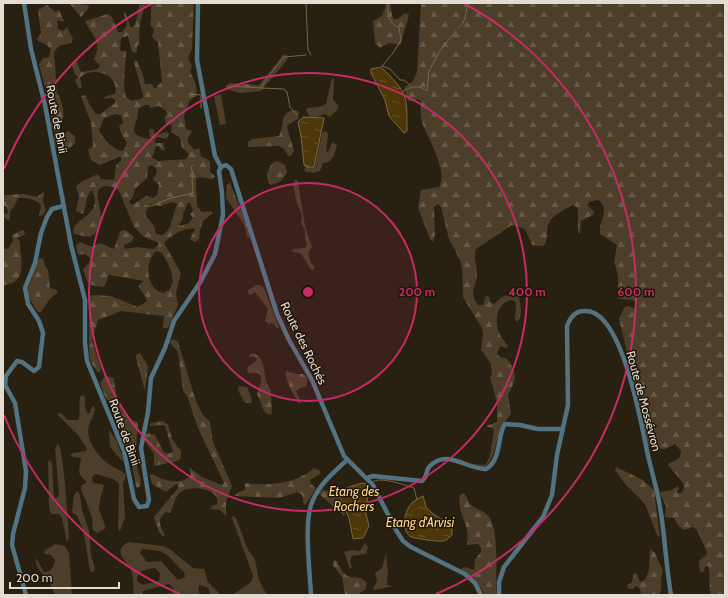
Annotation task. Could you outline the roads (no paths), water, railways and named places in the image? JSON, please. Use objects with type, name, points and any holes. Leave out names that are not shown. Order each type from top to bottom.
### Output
[{"type":"street","name":"Route de Binii","points":[[24,3],[31,49],[45,105],[63,206],[85,300],[85,343],[88,363],[124,452],[134,502],[138,506],[144,508],[148,504],[149,500],[140,448],[148,412],[151,378],[165,348],[174,321],[201,281],[215,254],[223,215],[219,171],[223,166],[216,159],[205,109],[196,49],[198,3]]},
{"type":"street","name":"Route des Rochés","points":[[223,166],[232,170],[277,314],[289,340],[312,380],[342,452],[347,460]]},
{"type":"street","points":[[26,595],[12,546],[14,532],[25,491],[26,474],[15,403],[6,388],[5,380],[10,369],[17,360],[34,370],[37,370],[39,367],[43,333],[39,321],[28,304],[25,288],[36,259],[41,233],[47,217],[52,209],[63,206]]},
{"type":"street","name":"Route de Mossévron","points":[[499,595],[499,582],[504,567],[541,521],[548,508],[553,490],[557,455],[563,429],[568,394],[567,326],[571,317],[584,311],[593,312],[603,319],[624,357],[660,509],[671,595]]},
{"type":"street","points":[[367,478],[373,476],[422,481],[426,477],[430,465],[444,460],[459,460],[475,468],[486,469],[490,466],[498,450],[503,427],[506,424],[538,429],[563,429]]},
{"type":"street","points":[[311,595],[310,508],[319,489],[347,460],[367,478],[380,496],[402,539],[412,547],[465,574],[474,583],[481,595]]},
{"type":"water","points":[[381,67],[401,89],[404,95],[407,109],[407,131],[404,133],[389,116],[385,100],[371,73],[371,69]]},
{"type":"water","points":[[303,117],[324,118],[314,167],[306,167],[304,165],[298,122]]},
{"type":"water","name":"Etang des Rochers","points":[[362,483],[366,484],[368,493],[366,514],[369,526],[363,538],[353,539],[349,518],[339,495],[346,488]]},
{"type":"water","name":"Etang d'Arvisi","points":[[423,496],[426,507],[432,513],[452,526],[452,535],[446,540],[440,541],[421,539],[411,537],[408,534],[405,525],[407,510],[413,502]]},
{"type":"waterway","points":[[306,3],[308,50],[311,55]]},
{"type":"waterway","points":[[388,3],[390,20],[399,28],[401,40],[393,53],[382,66],[390,69],[400,80],[404,80],[411,86]]},
{"type":"waterway","points":[[458,28],[463,23],[468,3]]},
{"type":"waterway","points":[[403,91],[415,87],[427,91],[429,71],[441,49],[456,31]]},
{"type":"waterway","points":[[230,86],[261,88],[284,57],[306,55]]},
{"type":"waterway","points":[[261,88],[284,89],[287,92],[290,107],[297,115]]},
{"type":"waterway","points":[[189,94],[201,95],[201,108]]},
{"type":"waterway","points":[[144,206],[152,206],[168,199],[193,193],[192,178],[194,177],[191,167],[193,165]]},
{"type":"waterway","points":[[372,482],[376,480],[387,480],[414,488],[417,500]]}]
